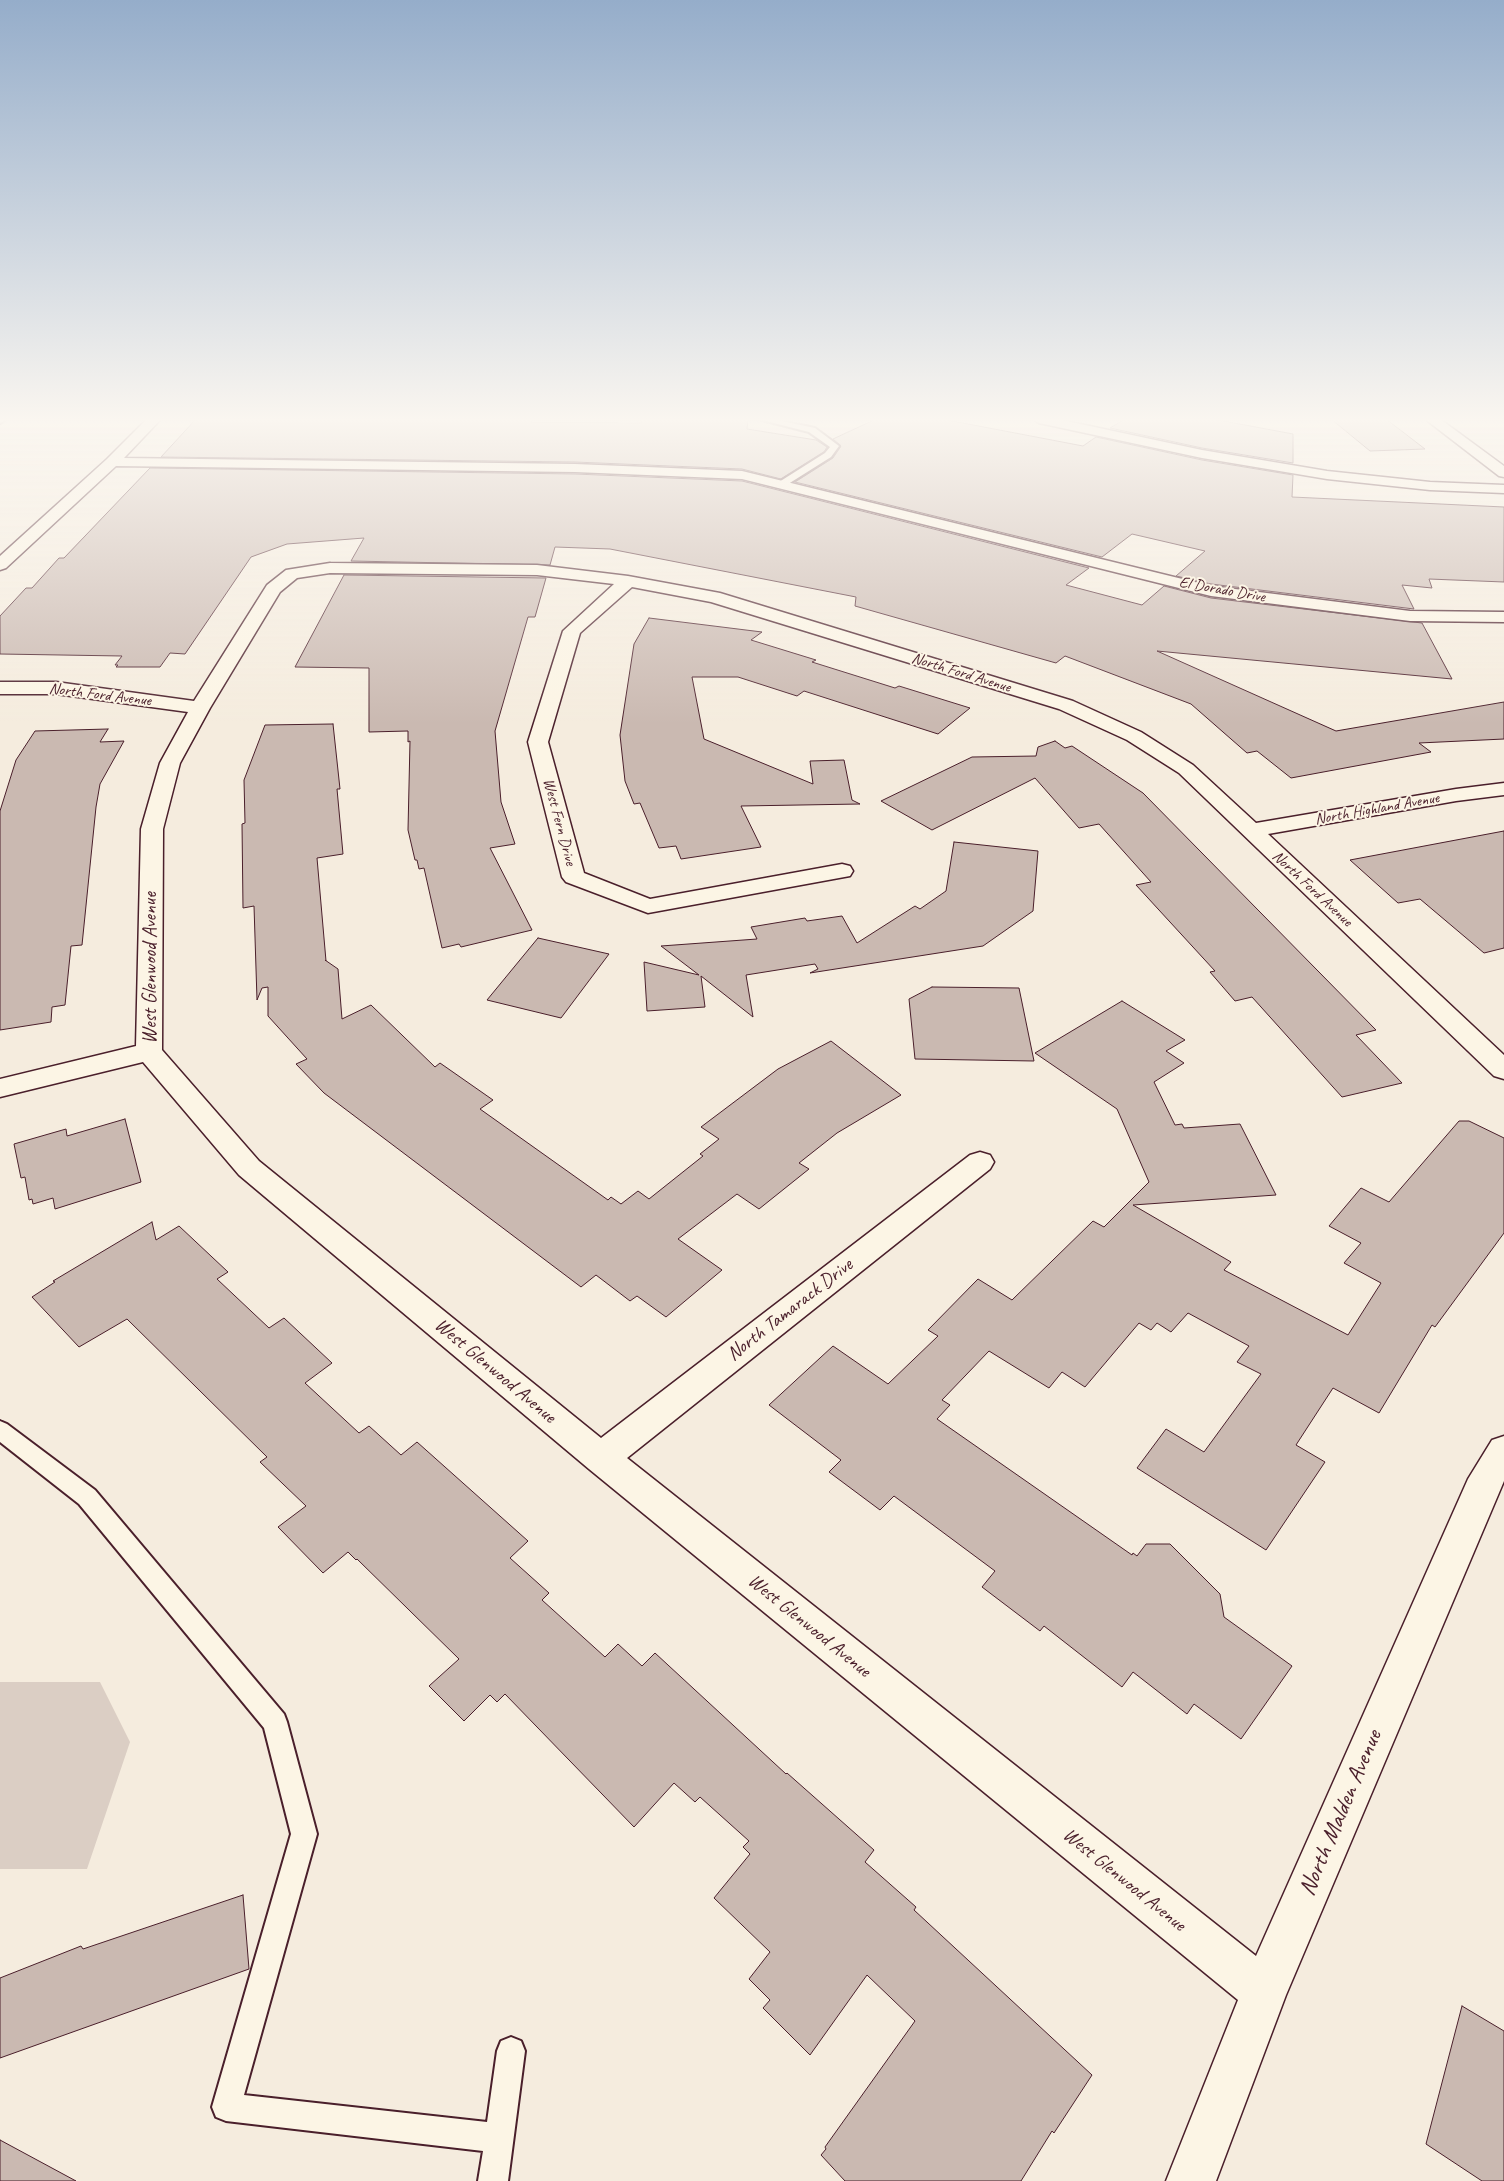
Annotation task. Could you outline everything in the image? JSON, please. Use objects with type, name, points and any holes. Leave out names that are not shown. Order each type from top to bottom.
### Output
[{"type":"street","points":[[0,566],[49,521]]},
{"type":"street","name":"El Dorado Drive","points":[[929,521],[1211,591],[1410,616],[1504,617]]},
{"type":"street","name":"North Ford Avenue","points":[[292,574],[330,568],[537,570],[628,581],[714,597],[1066,704],[1134,736],[1186,769],[1504,1070]]},
{"type":"street","name":"West Glenwood Avenue","points":[[292,574],[273,589],[200,708],[170,763],[152,829],[150,1052],[249,1168],[601,1458],[1264,1992]]},
{"type":"street","name":"West Fern Drive","points":[[628,581],[572,631],[538,742],[574,877],[648,906],[842,871]]},
{"type":"street","name":"North Ford Avenue","points":[[0,688],[56,688],[200,708]]},
{"type":"street","name":"North Highland Avenue","points":[[1250,831],[1456,795],[1504,790]]},
{"type":"street","points":[[0,1088],[150,1052]]},
{"type":"street","name":"North Tamarack Drive","points":[[601,1458],[980,1162]]},
{"type":"street","name":"North Malden Avenue","points":[[1191,2181],[1264,1992],[1486,1479],[1504,1451]]},
{"type":"lane","points":[[0,1430],[87,1497],[275,1722],[304,1834],[226,2106],[499,2138]]},
{"type":"lane","points":[[493,2181],[511,2051]]},
{"type":"shaded area","points":[[0,1682],[100,1682],[130,1742],[87,1869],[0,1869]]},
{"type":"building","points":[[100,521],[901,521],[1089,568],[1066,585],[1142,605],[1164,586],[1211,598],[1422,623],[1452,679],[1157,651],[1336,731],[1504,702],[1504,739],[1419,743],[1431,752],[1291,778],[1257,751],[1247,753],[1191,704],[1065,656],[1056,663],[855,606],[856,597],[610,549],[555,547],[550,565],[351,561],[364,538],[287,544],[251,557],[185,654],[170,653],[160,667],[116,667],[118,665],[115,665],[122,656],[0,654],[0,616],[26,588],[32,588],[59,558],[64,558]]},
{"type":"building","points":[[954,521],[1504,521],[1504,582],[1429,579],[1432,588],[1402,585],[1414,609],[1211,584],[1176,576],[1205,551],[1132,534],[1102,557]]},
{"type":"building","points":[[344,575],[546,578],[535,617],[528,617],[495,731],[501,802],[515,844],[490,848],[532,930],[461,947],[459,944],[442,948],[424,868],[419,869],[417,860],[415,860],[408,830],[410,741],[408,742],[408,731],[369,732],[369,668],[295,667]]},
{"type":"building","points":[[649,618],[762,632],[751,640],[816,660],[812,662],[895,688],[899,686],[970,708],[938,734],[804,691],[797,696],[738,677],[692,677],[704,739],[813,784],[810,761],[844,760],[852,800],[860,804],[741,806],[761,847],[681,859],[676,846],[659,848],[640,803],[634,804],[625,781],[620,735],[634,644]]},
{"type":"building","points":[[333,724],[340,789],[337,789],[343,854],[317,858],[326,961],[338,969],[342,1019],[371,1005],[435,1067],[440,1063],[493,1100],[480,1109],[608,1200],[611,1197],[621,1204],[638,1191],[649,1199],[703,1156],[700,1154],[719,1139],[701,1127],[778,1069],[831,1041],[901,1095],[837,1133],[799,1163],[809,1169],[759,1209],[737,1194],[678,1239],[722,1270],[666,1317],[637,1296],[630,1301],[596,1275],[581,1287],[324,1093],[296,1064],[307,1059],[268,1016],[268,987],[262,988],[257,1000],[254,906],[243,908],[242,824],[245,823],[244,780],[265,725]]},
{"type":"building","points":[[108,729],[100,742],[124,741],[100,784],[82,945],[71,946],[65,1005],[52,1007],[51,1022],[0,1030],[0,811],[16,760],[35,731]]},
{"type":"building","points":[[1055,741],[1065,748],[1072,746],[1143,793],[1376,1030],[1356,1035],[1402,1083],[1342,1097],[1252,997],[1235,1001],[1210,972],[1215,971],[1136,885],[1151,882],[1099,824],[1079,828],[1035,778],[932,830],[881,801],[972,757],[1036,756],[1038,747]]},
{"type":"building","points":[[1504,831],[1504,948],[1484,953],[1420,899],[1398,903],[1350,860]]},
{"type":"building","points":[[954,842],[1038,851],[1033,911],[983,946],[810,973],[818,969],[815,964],[746,975],[753,1017],[701,976],[705,1007],[647,1011],[644,962],[699,975],[661,946],[757,939],[751,927],[805,918],[807,921],[842,916],[857,943],[915,906],[920,909],[946,891]]},
{"type":"building","points":[[538,938],[609,954],[561,1018],[487,1000]]},
{"type":"building","points":[[932,987],[1019,988],[1034,1061],[915,1059],[909,999]]},
{"type":"building","points":[[1122,1001],[1185,1040],[1166,1051],[1184,1063],[1154,1082],[1175,1125],[1182,1124],[1184,1128],[1240,1124],[1276,1195],[1133,1205],[1231,1262],[1224,1270],[1348,1335],[1381,1283],[1344,1263],[1361,1243],[1329,1226],[1361,1188],[1389,1202],[1459,1121],[1469,1121],[1504,1138],[1504,1233],[1435,1327],[1432,1325],[1379,1413],[1333,1388],[1296,1445],[1325,1462],[1266,1550],[1137,1468],[1166,1429],[1204,1452],[1261,1374],[1237,1362],[1249,1346],[1188,1313],[1171,1332],[1157,1323],[1151,1330],[1139,1323],[1085,1387],[1062,1372],[1049,1388],[989,1351],[942,1400],[950,1405],[937,1419],[1132,1555],[1133,1553],[1137,1556],[1146,1544],[1170,1544],[1220,1594],[1224,1617],[1292,1666],[1241,1739],[1194,1704],[1187,1714],[1133,1672],[1122,1687],[1044,1626],[1040,1631],[982,1587],[995,1571],[894,1496],[880,1510],[829,1472],[841,1460],[769,1405],[833,1346],[888,1384],[938,1336],[928,1330],[978,1279],[1012,1300],[1093,1221],[1104,1227],[1149,1182],[1117,1109],[1035,1053]]},
{"type":"building","points":[[125,1119],[141,1182],[55,1209],[53,1198],[33,1204],[32,1199],[29,1200],[25,1177],[21,1178],[14,1144],[66,1129],[67,1136]]},
{"type":"building","points":[[152,1222],[156,1240],[179,1226],[228,1272],[217,1279],[269,1328],[284,1318],[332,1363],[305,1383],[359,1433],[369,1426],[401,1455],[417,1442],[528,1541],[510,1558],[549,1593],[542,1600],[605,1657],[618,1644],[642,1666],[655,1653],[786,1774],[874,1850],[865,1862],[916,1907],[914,1910],[1092,2075],[1054,2133],[1052,2131],[1021,2181],[845,2181],[821,2155],[915,2021],[867,1975],[810,2055],[763,2008],[770,2000],[749,1979],[770,1952],[714,1898],[750,1854],[743,1847],[749,1841],[700,1797],[695,1802],[674,1783],[634,1827],[505,1694],[497,1702],[490,1695],[464,1721],[429,1686],[459,1659],[348,1552],[323,1573],[278,1527],[306,1506],[260,1462],[267,1457],[127,1319],[79,1347],[32,1297],[55,1282],[53,1281]]},
{"type":"building","points":[[243,1895],[249,1969],[0,2058],[0,1978],[81,1946],[83,1949]]},
{"type":"building","points":[[1462,2006],[1504,2031],[1504,2181],[1482,2181],[1426,2144]]},
{"type":"building","points":[[0,2140],[76,2181],[0,2181]]}]
